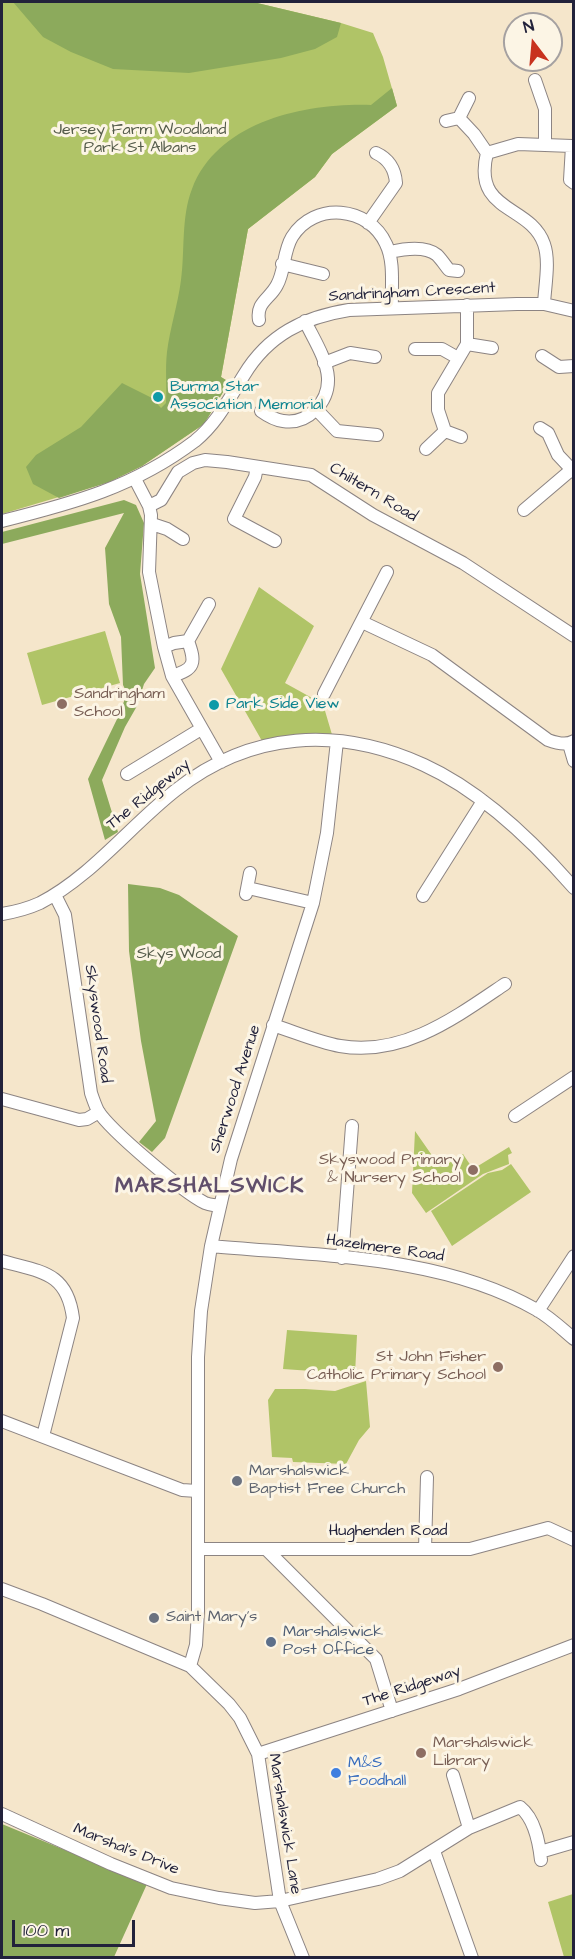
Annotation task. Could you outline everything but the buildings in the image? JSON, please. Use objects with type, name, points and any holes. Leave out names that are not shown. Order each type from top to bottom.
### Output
[{"type":"street","points":[[535,80],[545,109],[545,144]]},
{"type":"street","points":[[459,118],[469,98]]},
{"type":"street","points":[[446,121],[459,118]]},
{"type":"street","points":[[459,118],[487,153],[485,173],[490,193],[498,203],[530,223],[544,243],[546,259],[544,304]]},
{"type":"street","points":[[487,153],[518,144],[573,146],[570,180],[573,183]]},
{"type":"street","points":[[368,223],[396,183],[389,162],[376,153]]},
{"type":"street","points":[[259,320],[261,302],[279,283],[282,264],[292,237],[307,221],[329,212],[353,214],[368,223],[383,237],[390,252],[392,308]]},
{"type":"street","points":[[390,252],[425,250],[435,254],[449,270],[458,271]]},
{"type":"street","points":[[282,264],[323,274]]},
{"type":"street","name":"Sandringham Crescent","points":[[2,521],[62,506],[111,490],[135,479],[179,452],[218,418],[246,372],[265,348],[284,332],[323,314],[349,310],[467,305],[544,304],[573,310]]},
{"type":"street","points":[[445,431],[438,410],[438,393],[467,344],[467,305]]},
{"type":"street","points":[[261,411],[285,422],[301,420],[317,410],[327,392],[328,376],[324,363],[305,321]]},
{"type":"street","points":[[467,344],[492,348]]},
{"type":"street","points":[[415,349],[442,349],[458,358]]},
{"type":"street","points":[[324,363],[350,353],[375,357]]},
{"type":"street","points":[[542,356],[559,367],[573,366]]},
{"type":"street","points":[[317,410],[337,431],[377,435]]},
{"type":"street","points":[[524,510],[572,471],[558,455],[548,433],[540,428]]},
{"type":"street","points":[[445,431],[461,436]]},
{"type":"street","points":[[426,449],[445,431]]},
{"type":"street","name":"Chiltern Road","points":[[148,506],[161,500],[178,472],[193,463],[205,460],[312,476],[373,515],[463,563],[573,636]]},
{"type":"street","points":[[257,467],[255,477],[234,519],[275,541]]},
{"type":"street","points":[[135,479],[148,506],[152,524],[149,572],[172,676],[221,762]]},
{"type":"street","points":[[152,524],[183,538]]},
{"type":"street","points":[[324,694],[387,573]]},
{"type":"street","points":[[172,676],[188,669],[194,663],[188,641],[209,603]]},
{"type":"street","points":[[362,622],[432,655],[548,740],[556,743],[572,742],[573,761]]},
{"type":"street","points":[[164,647],[188,641]]},
{"type":"street","points":[[127,774],[201,729]]},
{"type":"street","name":"The Ridgeway","points":[[2,914],[38,904],[55,895],[90,868],[141,819],[178,789],[221,762],[268,744],[305,740],[355,743],[424,765],[483,801],[512,824],[555,866],[573,888]]},
{"type":"street","name":"Sherwood Avenue","points":[[190,1666],[197,1634],[198,1357],[201,1311],[211,1246],[234,1148],[313,903],[327,833],[337,741]]},
{"type":"street","points":[[429,891],[483,801]]},
{"type":"street","points":[[250,873],[247,891],[313,903]]},
{"type":"street","name":"Skyswood Road","points":[[55,895],[65,915],[91,1093],[99,1112],[150,1161],[192,1195],[207,1204],[219,1206]]},
{"type":"street","points":[[273,1025],[340,1046],[373,1048],[397,1044],[434,1029],[505,984]]},
{"type":"street","points":[[516,1116],[570,1079],[573,1093]]},
{"type":"street","points":[[2,1099],[79,1120],[87,1119],[99,1112]]},
{"type":"street","points":[[342,1258],[352,1126]]},
{"type":"street","name":"Hazelmere Road","points":[[211,1246],[410,1266],[465,1279],[488,1286],[538,1311],[573,1339]]},
{"type":"street","points":[[538,1311],[573,1256]]},
{"type":"street","points":[[2,1261],[52,1276],[64,1287],[72,1305],[74,1318],[42,1436]]},
{"type":"street","points":[[2,1422],[183,1490],[197,1491]]},
{"type":"street","points":[[425,1549],[427,1477]]},
{"type":"street","name":"Hughenden Road","points":[[198,1549],[470,1549],[548,1528],[573,1540]]},
{"type":"street","points":[[267,1550],[376,1659],[392,1711]]},
{"type":"street","name":"Marshalswick Lane","points":[[2,1589],[190,1666],[219,1693],[240,1718],[258,1754],[280,1901],[303,1958]]},
{"type":"street","name":"The Ridgeway","points":[[258,1754],[492,1677],[573,1645]]},
{"type":"street","points":[[453,1775],[469,1828]]},
{"type":"street","name":"Marshal's Drive","points":[[2,1814],[111,1864],[171,1888],[246,1902],[280,1901],[378,1879],[399,1871],[469,1828],[520,1807],[531,1818],[541,1856],[573,1842]]},
{"type":"street","points":[[434,1851],[472,1958]]},
{"type":"green space","name":"Jersey Farm Woodland Park St Albans","points":[[2,2],[253,2],[341,23],[373,33],[383,57],[397,106],[332,154],[315,177],[248,229],[221,377],[229,382],[204,424],[142,466],[109,482],[2,514]]},
{"type":"green space","points":[[13,2],[253,2],[341,23],[337,37],[315,49],[281,58],[189,73],[113,69],[71,52],[43,37]]},
{"type":"green space","points":[[392,88],[397,106],[332,154],[315,177],[248,229],[221,377],[229,382],[204,424],[142,466],[109,482],[59,498],[33,484],[26,467],[36,455],[81,427],[122,383],[152,398],[161,408],[166,403],[167,352],[181,280],[186,211],[192,189],[204,166],[222,147],[243,132],[266,121],[319,108],[371,105]]},
{"type":"green space","points":[[124,500],[136,505],[144,523],[140,574],[155,668],[144,684],[137,706],[125,727],[102,780],[118,832],[105,840],[88,779],[119,715],[127,693],[123,685],[121,637],[109,604],[105,548],[124,513],[2,544],[2,532]]},
{"type":"green space","points":[[259,587],[314,626],[285,683],[323,704],[333,738],[262,741],[221,669]]},
{"type":"green space","points":[[105,631],[120,683],[42,705],[27,653]]},
{"type":"green space","name":"Skys Wood","points":[[128,884],[160,888],[179,895],[238,936],[165,1138],[152,1152],[139,1142],[156,1121],[141,1041],[129,951]]},
{"type":"green space","points":[[415,1131],[438,1164],[446,1165],[463,1154],[473,1169],[509,1147],[512,1153],[508,1155],[509,1164],[483,1174],[426,1213],[412,1193]]},
{"type":"green space","points":[[511,1164],[531,1192],[452,1246],[431,1211],[488,1173],[502,1170]]},
{"type":"green space","points":[[287,1330],[357,1335],[355,1374],[283,1369]]},
{"type":"green space","points":[[366,1381],[370,1427],[359,1440],[346,1464],[293,1462],[292,1458],[272,1457],[268,1400],[275,1389],[335,1391]]},
{"type":"green space","points":[[2,1824],[147,1884],[114,1957],[2,1957]]},
{"type":"green space","points":[[573,1894],[573,1957],[564,1957],[548,1902]]},
{"type":"place","name":"Burma Star Association Memorial","points":[[158,397]]},
{"type":"place","name":"Sandringham School","points":[[62,704]]},
{"type":"place","name":"Park Side View","points":[[214,705]]},
{"type":"place","name":"Skyswood Primary & Nursery School","points":[[473,1170]]},
{"type":"place","name":"St John Fisher Catholic Primary School","points":[[498,1367]]},
{"type":"place","name":"Marshalswick Baptist Free Church","points":[[237,1481]]},
{"type":"place","name":"Saint Mary's","points":[[154,1618]]},
{"type":"place","name":"Marshalswick Post Office","points":[[271,1642]]},
{"type":"place","name":"Marshalswick Library","points":[[421,1753]]},
{"type":"place","name":"M&S Foodhall","points":[[336,1773]]},
{"type":"district","name":"MARSHALSWICK","points":[[210,1187]]}]
